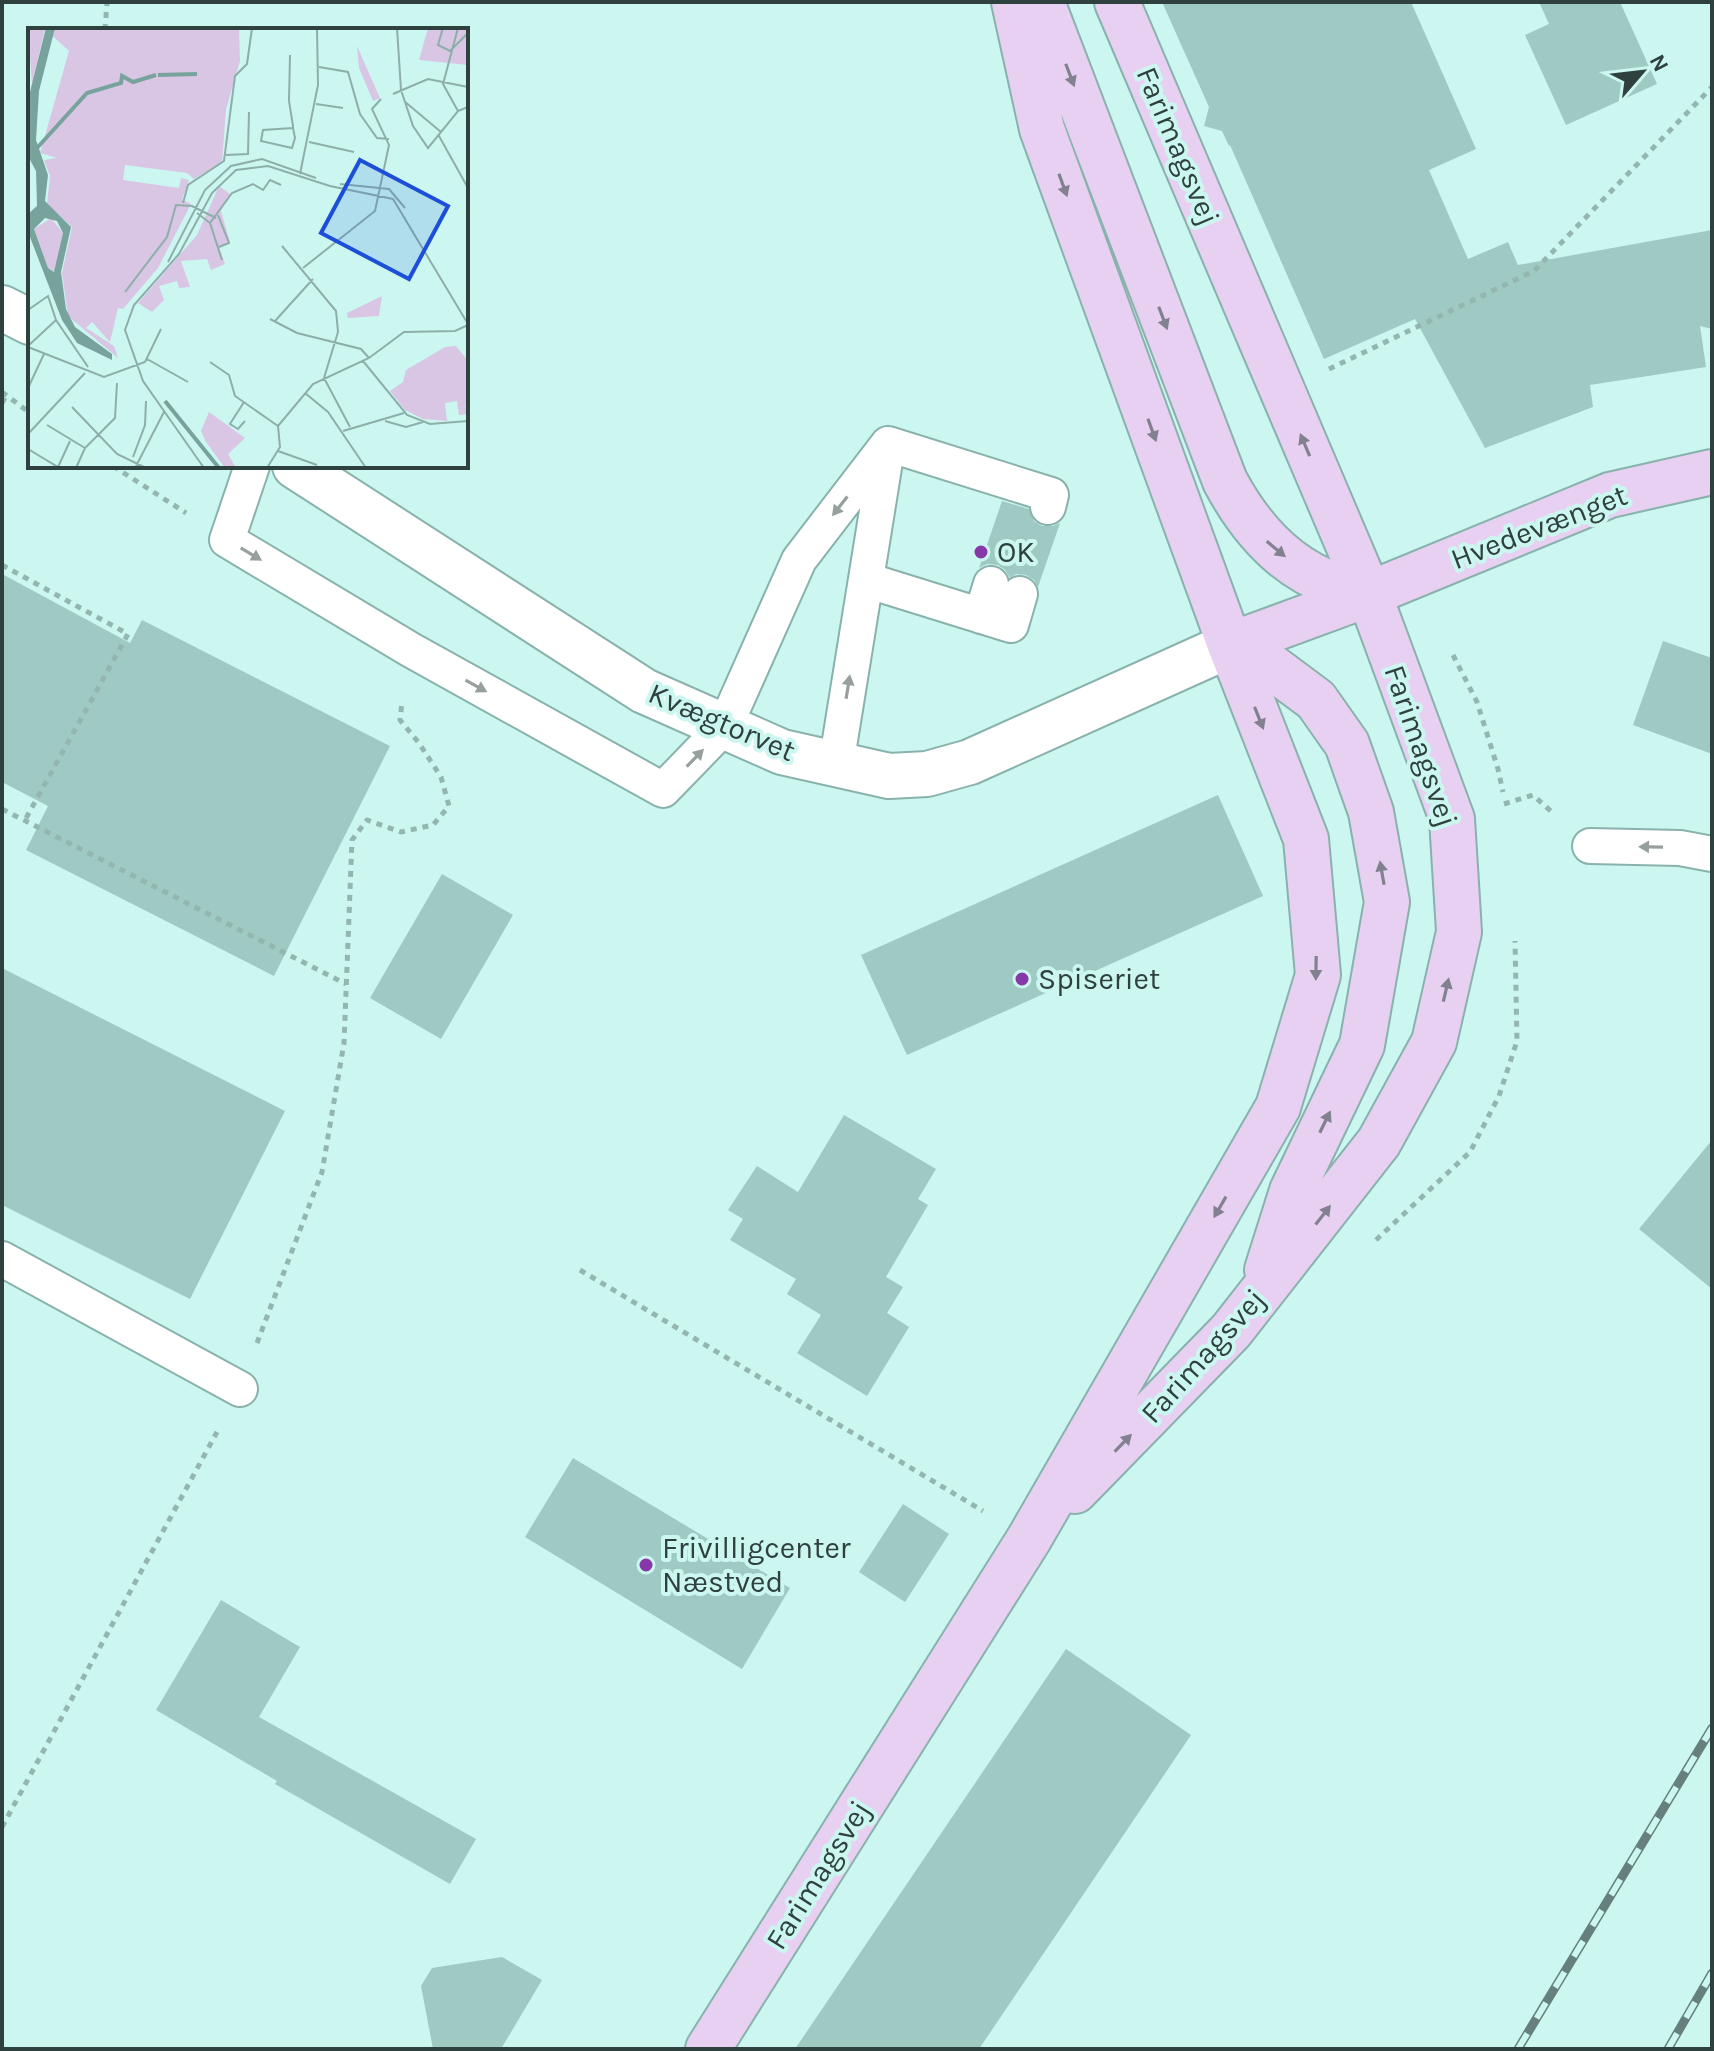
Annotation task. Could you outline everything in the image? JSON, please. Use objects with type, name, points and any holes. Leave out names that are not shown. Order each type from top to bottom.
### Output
[{"type":"main road","name":"Farimagsvej","points":[[708,2049],[1029,1539],[1278,1107],[1318,975],[1306,839],[1230,645],[1042,129],[1014,2]]},
{"type":"main road","points":[[1042,2],[1225,481],[1236,502],[1268,543],[1298,566],[1331,584],[1369,594]]},
{"type":"main road","name":"Farimagsvej","points":[[1029,1539],[1231,1331],[1379,1142],[1434,1042],[1459,932],[1452,819],[1369,594],[1117,2]]},
{"type":"main road","name":"Hvedevænget","points":[[1369,594],[1610,495],[1712,472]]},
{"type":"main road","name":"Kvægtorvet","points":[[1230,645],[1369,594]]},
{"type":"main road","points":[[1230,645],[1261,659],[1316,700],[1347,744],[1371,812],[1387,902],[1362,1045],[1292,1191],[1258,1299]]},
{"type":"street","points":[[2,308],[28,321]]},
{"type":"street","name":"Kvægtorvet","points":[[298,468],[644,691],[782,752],[889,776],[927,774],[970,762],[1230,645]]},
{"type":"lane","points":[[888,444],[1031,497]]},
{"type":"lane","points":[[836,765],[888,444]]},
{"type":"lane","points":[[251,468],[227,540],[411,650],[663,790],[725,726],[799,560],[888,444]]},
{"type":"lane","points":[[866,580],[997,598]]},
{"type":"lane","points":[[1590,846],[1680,848],[1712,854]]},
{"type":"lane","points":[[2,1259],[240,1389]]},
{"type":"path","points":[[105,28],[107,2]]},
{"type":"path","points":[[1282,391],[1534,271],[1712,87]]},
{"type":"path","points":[[2,403],[4,394],[28,412]]},
{"type":"path","points":[[116,468],[227,540]]},
{"type":"path","points":[[2,565],[128,634],[25,820]]},
{"type":"path","points":[[352,840],[367,820],[401,832],[433,825],[449,806],[441,777],[400,720],[411,650]]},
{"type":"path","points":[[1452,819],[1533,795],[1590,846]]},
{"type":"path","points":[[2,809],[346,984]]},
{"type":"path","points":[[580,1270],[1029,1539]]},
{"type":"building","points":[[1162,2],[1411,2],[1476,149],[1429,170],[1468,259],[1508,242],[1518,265],[1712,230],[1712,329],[1700,326],[1706,367],[1590,385],[1593,407],[1485,448],[1415,319],[1324,359],[1230,145],[1222,131],[1204,126],[1209,107]]},
{"type":"building","points":[[1539,2],[1620,2],[1657,84],[1566,125],[1525,35],[1549,24]]},
{"type":"building","points":[[1002,501],[1029,509],[1034,521],[1042,526],[1060,523],[1038,587],[1026,575],[1016,574],[1010,578],[998,565],[987,564],[979,568]]},
{"type":"building","points":[[2,574],[130,643],[142,620],[390,746],[274,976],[26,850],[48,806],[2,782]]},
{"type":"building","points":[[1663,641],[1712,658],[1712,754],[1633,725]]},
{"type":"building","points":[[1218,795],[1263,896],[907,1055],[861,955]]},
{"type":"building","points":[[442,874],[513,915],[441,1039],[370,998]]},
{"type":"building","points":[[2,968],[285,1111],[190,1299],[2,1205]]},
{"type":"building","points":[[844,1115],[936,1169],[918,1199],[928,1205],[886,1277],[903,1287],[887,1313],[909,1327],[867,1396],[797,1353],[821,1315],[787,1294],[796,1279],[730,1240],[743,1219],[728,1210],[757,1166],[798,1192]]},
{"type":"building","points":[[1712,1140],[1712,1289],[1639,1229]]},
{"type":"building","points":[[573,1458],[790,1588],[742,1669],[525,1537]]},
{"type":"building","points":[[903,1504],[949,1534],[905,1602],[859,1572]]},
{"type":"building","points":[[221,1600],[300,1647],[259,1717],[476,1839],[450,1884],[275,1784],[277,1781],[156,1710]]},
{"type":"building","points":[[1066,1649],[1191,1735],[979,2049],[795,2049]]},
{"type":"building","points":[[502,1957],[542,1980],[501,2049],[433,2049],[421,1986],[432,1968]]},
{"type":"railway","points":[[1518,2049],[1712,1728]]},
{"type":"railway","points":[[1668,2049],[1712,1973]]},
{"type":"place","name":"OK","points":[[981,552]]},
{"type":"place","name":"Spiseriet","points":[[1022,979]]},
{"type":"place","name":"Frivilligcenter Næstved","points":[[646,1565]]}]
